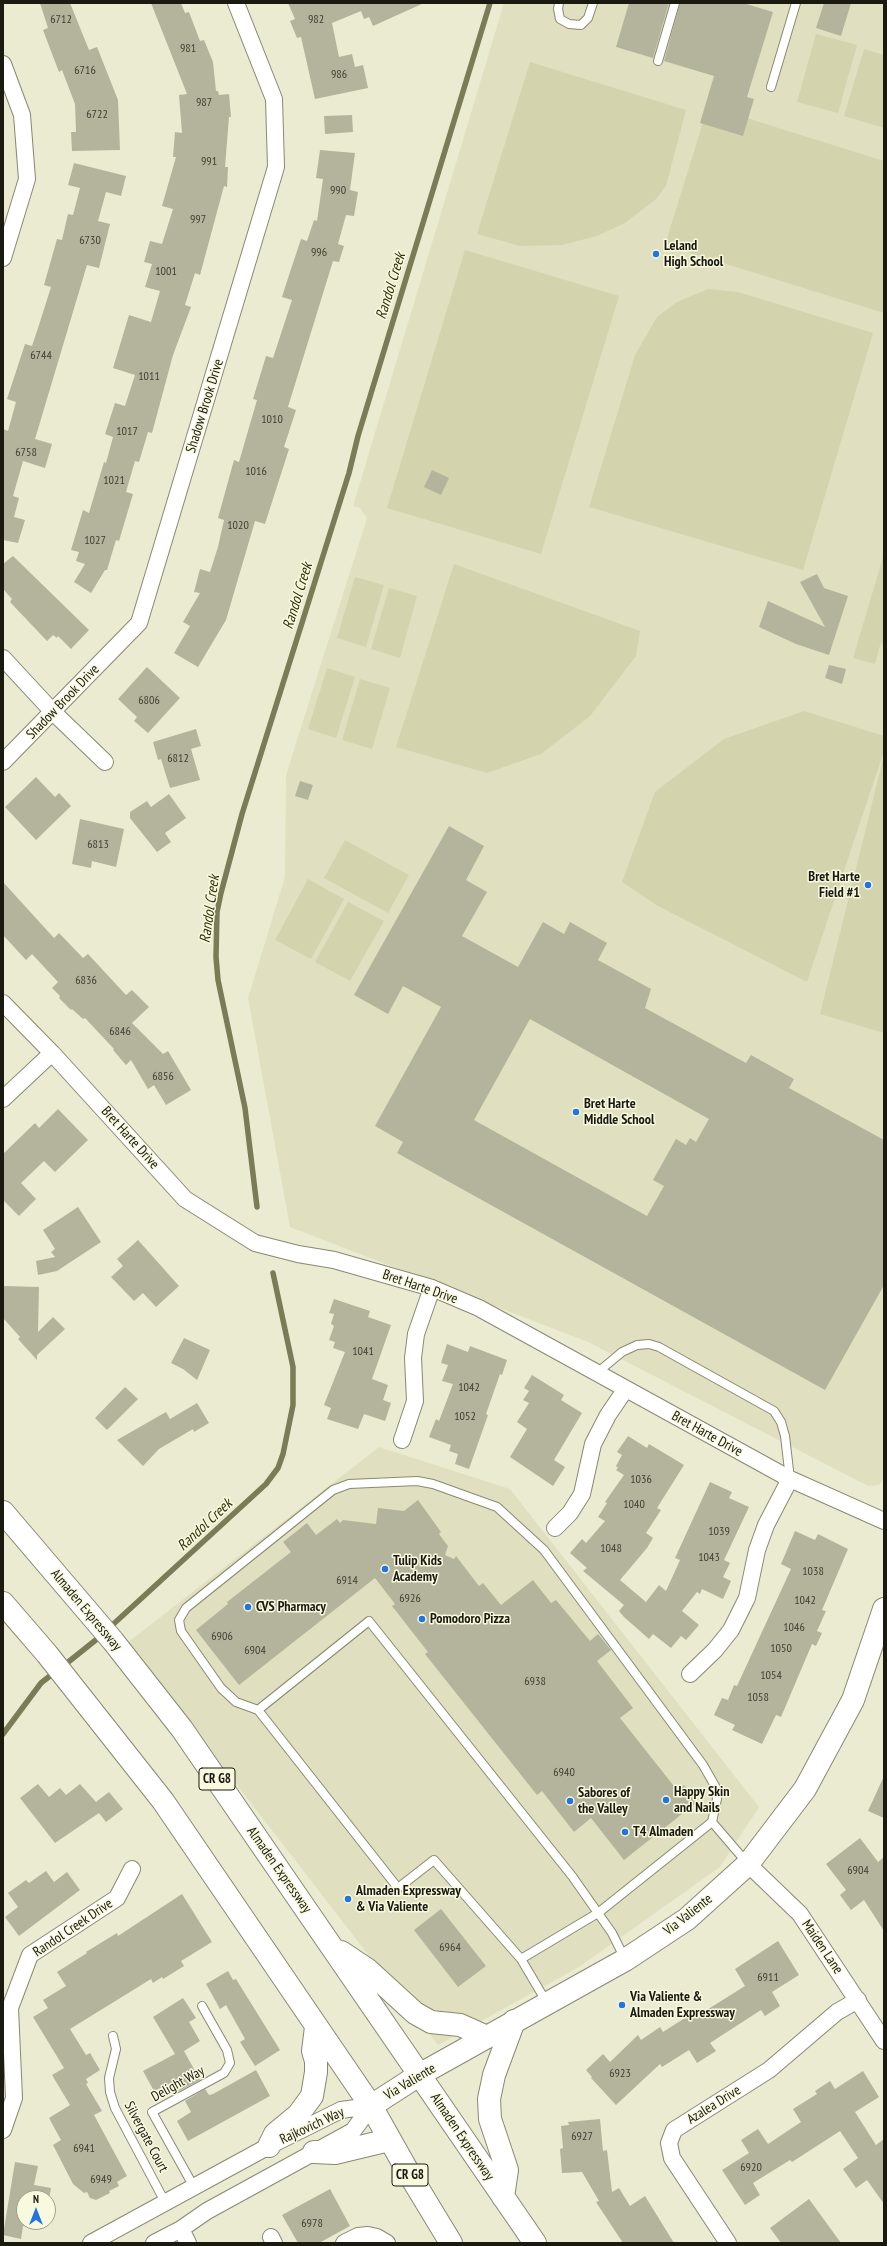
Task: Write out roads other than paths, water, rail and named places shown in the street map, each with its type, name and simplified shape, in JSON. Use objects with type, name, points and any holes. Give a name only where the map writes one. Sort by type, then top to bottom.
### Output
[{"type":"main road","name":"Almaden Expressway","points":[[3,1512],[114,1641],[182,1729],[535,2243]]},
{"type":"main road","name":"CR G8","points":[[3,1603],[46,1654],[163,1801],[371,2106],[451,2243]]},
{"type":"main road","name":"Via Valiente","points":[[371,2106],[419,2075],[625,1960],[687,1919],[748,1864],[805,1789],[853,1700],[884,1609]]},
{"type":"main road","points":[[332,1947],[368,1970],[415,2013],[431,2022],[460,2025],[487,2037]]},
{"type":"main road","points":[[503,2197],[507,2170],[490,2119],[489,2099],[494,2075],[514,2021]]},
{"type":"main road","points":[[269,2146],[275,2134],[298,2115],[312,2096],[316,2072],[316,2061],[313,2051],[316,2027]]},
{"type":"main road","points":[[314,2152],[335,2153],[390,2140]]},
{"type":"street","name":"Shadow Brook Drive","points":[[3,762],[139,623],[276,167],[274,99],[236,3]]},
{"type":"street","points":[[3,64],[22,115],[27,179],[3,258]]},
{"type":"street","points":[[3,658],[53,712],[105,762]]},
{"type":"street","name":"Bret Harte Drive","points":[[3,1003],[52,1053],[185,1199],[255,1243],[298,1254],[334,1260],[432,1288],[479,1308],[598,1372],[625,1390],[790,1480],[884,1521]]},
{"type":"street","points":[[3,1099],[52,1053]]},
{"type":"street","points":[[402,1440],[415,1401],[413,1358],[416,1334],[432,1288]]},
{"type":"street","points":[[555,1528],[570,1513],[582,1494],[593,1444],[608,1415],[625,1390]]},
{"type":"street","points":[[690,1674],[715,1650],[731,1630],[747,1598],[757,1550],[766,1525],[790,1480]]},
{"type":"street","name":"Maiden Lane","points":[[748,1864],[800,1914],[884,2041]]},
{"type":"street","name":"Randol Creek Drive","points":[[3,2130],[14,2098],[10,2008],[30,1955],[117,1898],[132,1869]]},
{"type":"street","name":"Azalea Drive","points":[[728,2243],[672,2158],[668,2143],[674,2130],[769,2070],[837,2012],[858,2000]]},
{"type":"street","name":"Rajkovich Way","points":[[92,2243],[269,2146],[341,2110],[371,2106]]},
{"type":"street","name":"Rajkovich Way","points":[[154,2243],[185,2236],[207,2211],[353,2131],[371,2106]]},
{"type":"street","points":[[344,2243],[358,2236],[368,2235],[377,2237],[387,2243]]},
{"type":"lane","points":[[559,3],[558,9],[560,19],[569,24],[581,25],[588,18],[592,3]]},
{"type":"lane","points":[[658,61],[675,3]]},
{"type":"lane","points":[[771,87],[796,3]]},
{"type":"lane","points":[[598,1372],[622,1352],[637,1345],[648,1344],[659,1347],[774,1411],[781,1422],[785,1436],[790,1480]]},
{"type":"lane","points":[[521,1959],[598,1913],[712,1822],[717,1799],[715,1786],[703,1765],[544,1550],[497,1507],[433,1484],[417,1481],[349,1484],[333,1490],[186,1608],[179,1620],[181,1631],[221,1688],[236,1702],[258,1710],[398,1888],[434,1860],[521,1959],[547,2003]]},
{"type":"lane","points":[[258,1710],[369,1621],[512,1799],[598,1913],[612,1933],[625,1960]]},
{"type":"lane","points":[[712,1822],[748,1864]]},
{"type":"lane","name":"Delight Way","points":[[194,2187],[152,2112],[224,2073],[230,2063],[227,2050],[202,2006]]},
{"type":"lane","name":"Silvergate Court","points":[[112,2036],[116,2048],[109,2078],[110,2092],[115,2108],[165,2202]]},
{"type":"waterway","name":"Randol Creek","points":[[257,1207],[245,1108],[218,980],[216,957],[217,912],[242,814],[349,473],[358,436],[490,3]]},
{"type":"waterway","name":"Randol Creek","points":[[108,1629],[266,1484],[278,1468],[283,1454],[293,1405],[293,1367],[273,1273]]},
{"type":"waterway","name":"Randol Creek","points":[[62,1667],[102,1635]]},
{"type":"waterway","name":"Randol Creek","points":[[3,1734],[41,1683],[55,1672]]},
{"type":"place","name":"Leland High School","points":[[656,254]]},
{"type":"place","name":"Bret Harte Field #1","points":[[868,885]]},
{"type":"place","name":"Bret Harte Middle School","points":[[576,1112]]},
{"type":"place","name":"Tulip Kids Academy","points":[[385,1569]]},
{"type":"place","name":"CVS Pharmacy","points":[[248,1607]]},
{"type":"place","name":"Pomodoro Pizza","points":[[422,1619]]},
{"type":"place","name":"Happy Skin and Nails","points":[[666,1800]]},
{"type":"place","name":"Sabores of the Valley","points":[[570,1801]]},
{"type":"place","name":"T4 Almaden","points":[[625,1832]]},
{"type":"place","name":"Almaden Expressway & Via Valiente","points":[[348,1899]]},
{"type":"place","name":"Via Valiente & Almaden Expressway","points":[[622,2005]]}]
